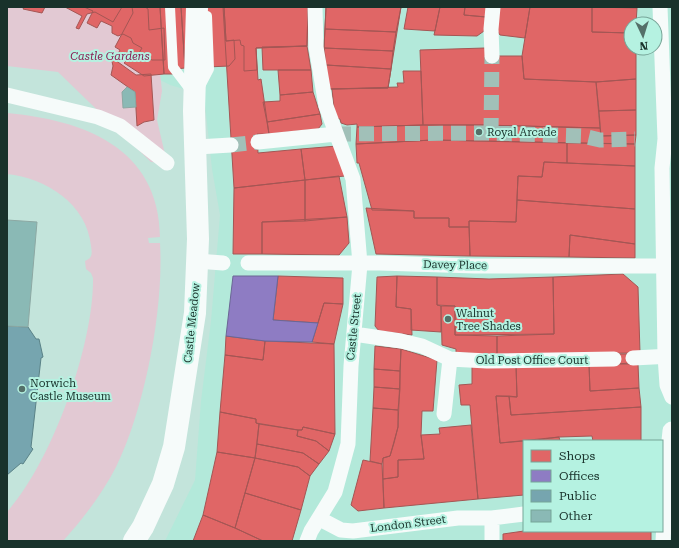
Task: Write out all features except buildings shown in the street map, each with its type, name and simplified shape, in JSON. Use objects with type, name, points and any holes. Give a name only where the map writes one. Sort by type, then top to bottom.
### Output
[{"type":"street","name":"Castle Meadow","points":[[182,7],[195,96]]},
{"type":"street","name":"Castle Meadow","points":[[134,541],[143,527],[164,484],[174,447],[195,313],[197,261],[197,147],[195,96],[197,7]]},
{"type":"street","name":"Castle Street","points":[[315,7],[316,47],[326,106],[353,179],[360,264],[351,366],[348,444],[336,492],[320,519]]},
{"type":"street","points":[[492,56],[491,29],[493,7]]},
{"type":"street","points":[[660,7],[669,140],[662,168],[667,266],[667,384],[672,397]]},
{"type":"street","points":[[7,95],[99,111],[167,163]]},
{"type":"street","points":[[258,142],[336,134]]},
{"type":"street","points":[[197,147],[231,145]]},
{"type":"street","points":[[197,261],[223,263]]},
{"type":"street","name":"Davey Place","points":[[248,263],[667,266]]},
{"type":"street","name":"Old Post Office Court","points":[[354,334],[401,341],[422,346],[450,359],[487,361],[614,358]]},
{"type":"street","points":[[633,358],[668,356]]},
{"type":"street","points":[[444,414],[450,359]]},
{"type":"street","points":[[664,535],[672,431]]},
{"type":"street","name":"London Street","points":[[320,519],[341,530],[353,531],[458,518],[492,518],[523,514]]},
{"type":"street","points":[[492,518],[492,541]]},
{"type":"street","points":[[307,541],[311,531],[320,519]]},
{"type":"lane","points":[[170,7],[173,67],[195,96],[209,69],[206,7]]},
{"type":"shaded area","points":[[7,7],[672,7],[672,541],[165,541],[195,480],[201,401],[211,321],[220,215],[212,169],[204,95],[170,85],[58,27]]},
{"type":"green space","name":"Castle Gardens","points":[[7,7],[150,7],[154,18],[162,91],[157,120],[167,163],[151,162],[58,72],[7,66]]},
{"type":"green space","points":[[7,113],[63,123],[89,132],[112,144],[131,160],[146,181],[156,206],[160,237],[148,238],[149,243],[160,243],[159,297],[150,357],[136,416],[111,477],[92,506],[63,541],[7,541],[7,512],[24,490],[40,464],[54,434],[78,368],[86,336],[91,305],[93,278],[91,273],[86,269],[85,261],[91,257],[92,253],[88,231],[82,218],[73,206],[50,187],[36,181],[7,174]]},
{"type":"tunnel","points":[[491,133],[492,56]]},
{"type":"tunnel","points":[[336,134],[491,133],[583,136],[600,140],[635,139]]},
{"type":"tunnel","points":[[231,145],[258,142]]},
{"type":"place","name":"Royal Arcade","points":[[479,132]]},
{"type":"place","name":"Walnut Tree Shades","points":[[448,319]]},
{"type":"place","name":"Norwich Castle Museum","points":[[22,389]]}]
